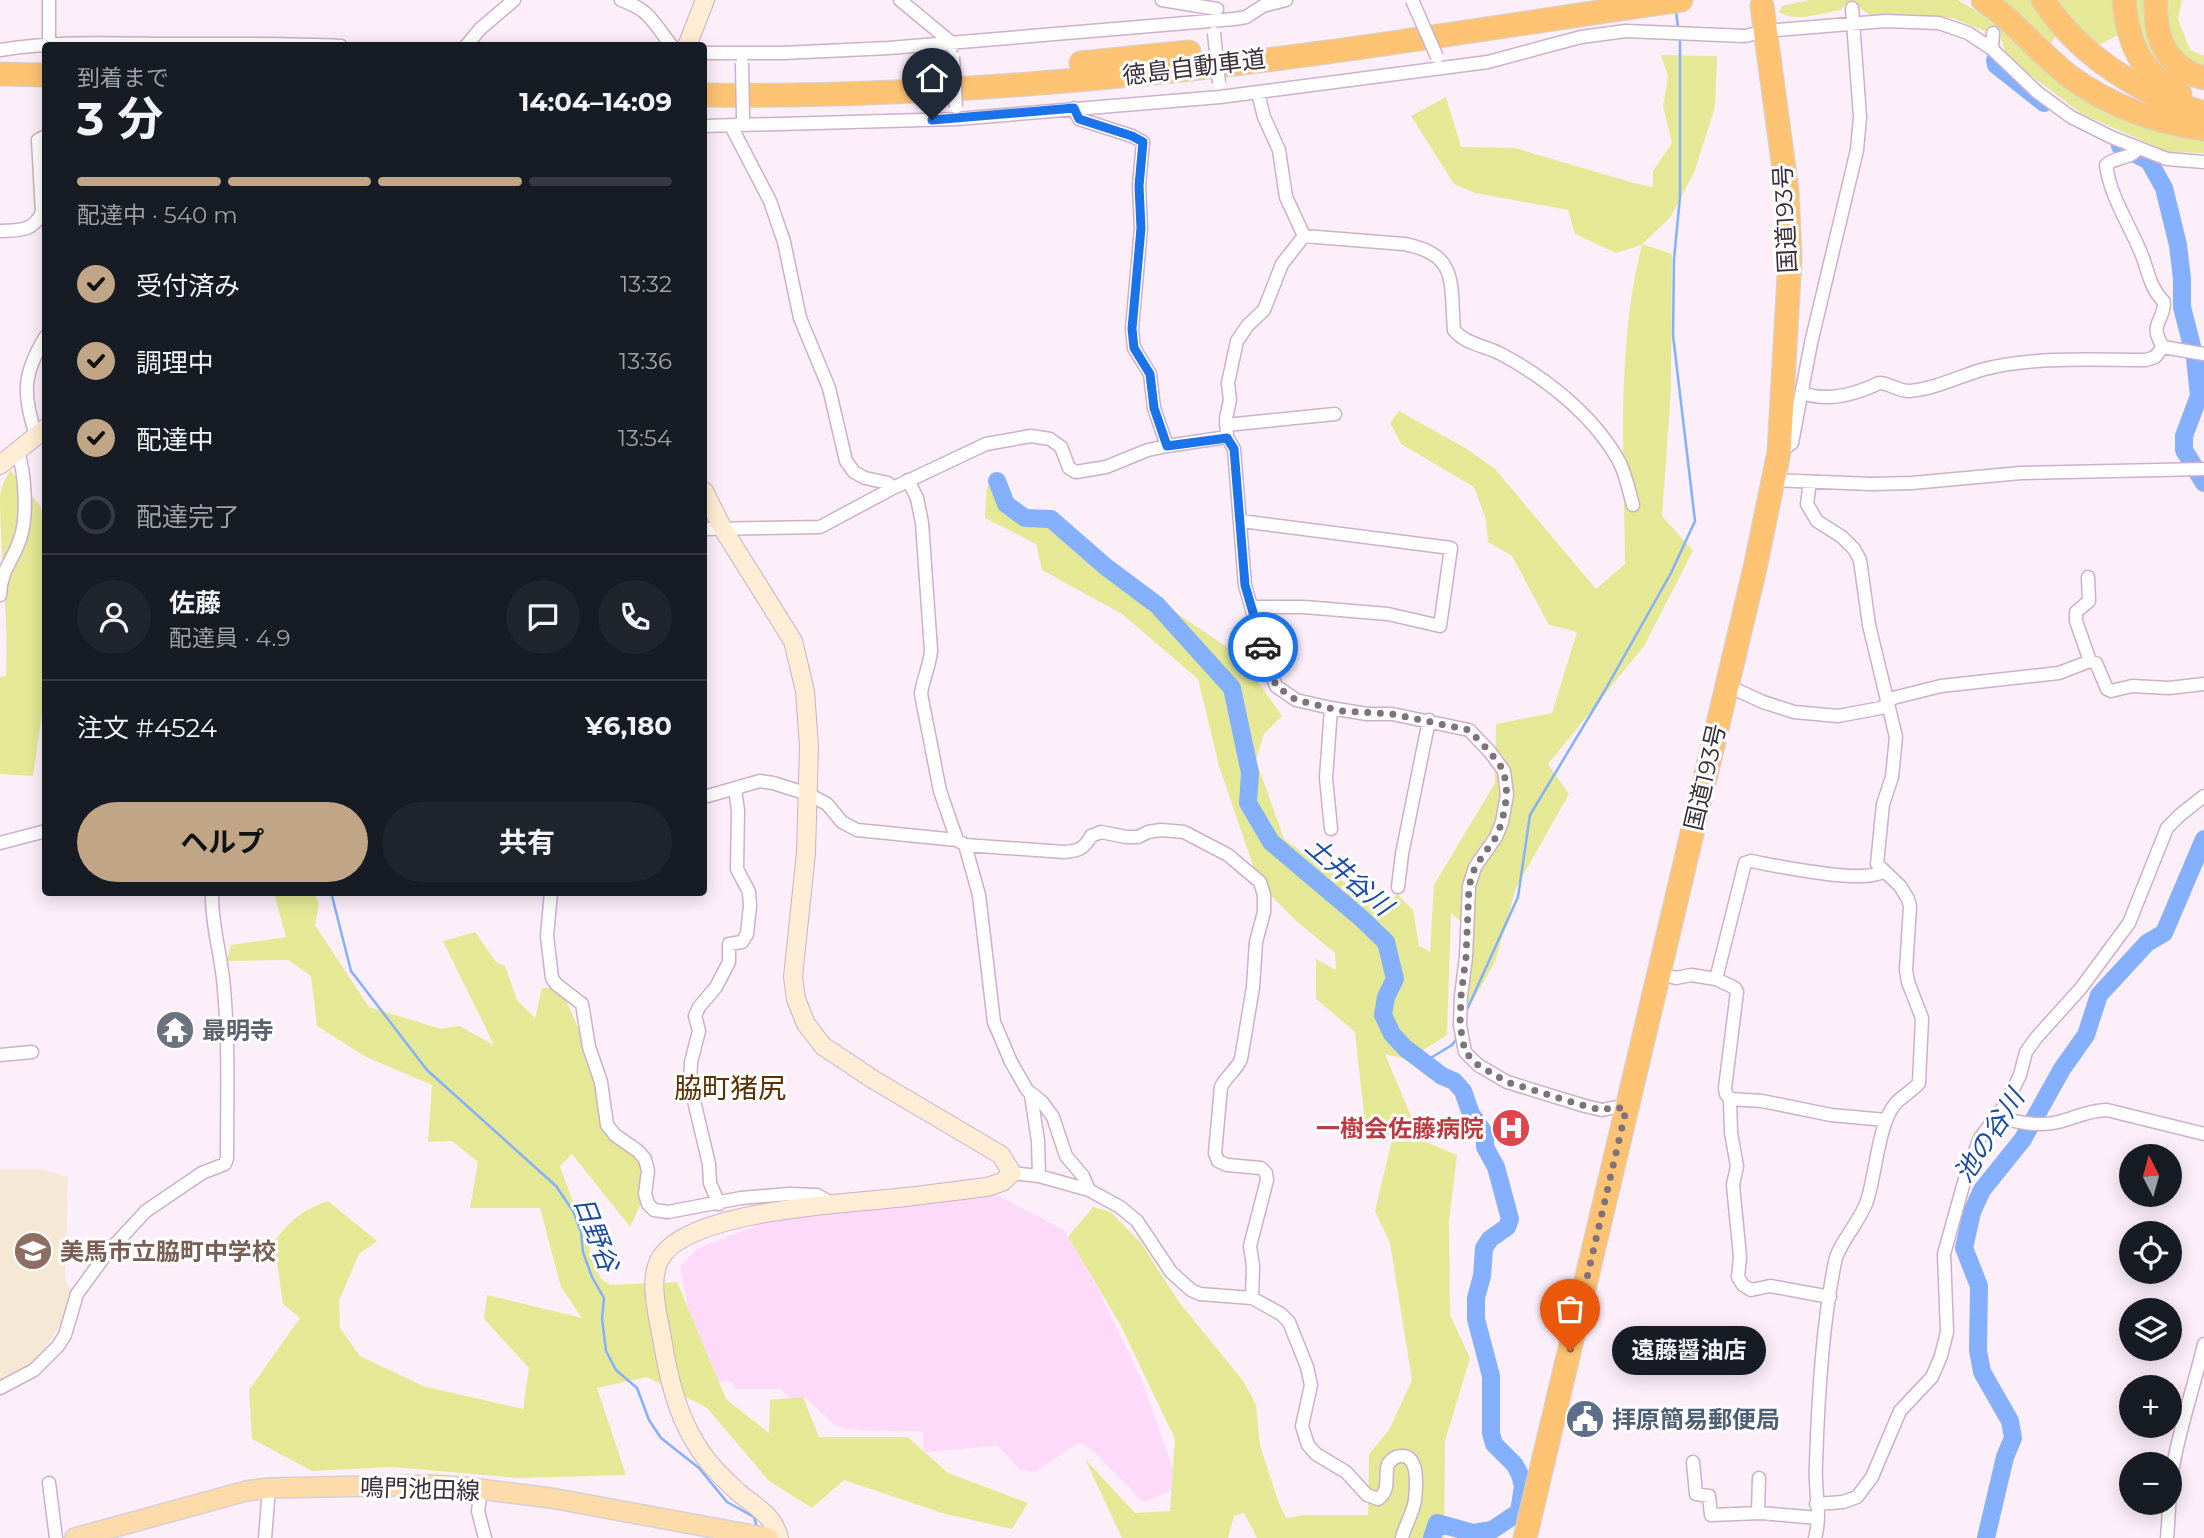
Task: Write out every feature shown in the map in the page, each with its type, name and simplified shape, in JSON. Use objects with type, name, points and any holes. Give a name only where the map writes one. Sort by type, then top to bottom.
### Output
[{"type":"highway","name":"徳島自動車道","points":[[707,95],[970,88],[1133,75],[1321,52],[1681,0]]},
{"type":"highway","points":[[1983,0],[2069,76],[2113,102],[2148,118],[2204,128]]},
{"type":"highway","points":[[2043,0],[2055,19],[2089,51],[2132,83],[2172,104],[2204,113]]},
{"type":"highway","points":[[2124,0],[2130,36],[2144,64],[2161,83],[2185,97],[2204,101]]},
{"type":"highway","points":[[2156,0],[2155,21],[2162,45],[2174,63],[2193,76],[2204,78]]},
{"type":"highway","name":"徳島自動車道","points":[[707,82],[841,80],[968,73],[1131,59],[1580,1]]},
{"type":"highway","name":"国道193号","points":[[1525,1538],[1660,974],[1779,452],[1790,258],[1787,191],[1762,6]]},
{"type":"highway","points":[[0,74],[42,75]]},
{"type":"main road","name":"鳴門池田線","points":[[75,1538],[217,1498],[269,1489],[430,1485],[551,1498],[768,1538]]},
{"type":"street","points":[[49,0],[49,42]]},
{"type":"street","points":[[469,42],[480,29],[514,0]]},
{"type":"street","points":[[621,0],[650,15],[669,42]]},
{"type":"street","points":[[689,42],[705,0]]},
{"type":"street","points":[[900,0],[952,43],[957,113]]},
{"type":"street","points":[[1162,0],[1216,16]]},
{"type":"street","points":[[707,53],[742,58],[952,43],[1216,16],[1246,17],[1263,6],[1286,0]]},
{"type":"street","points":[[1412,0],[1439,63]]},
{"type":"street","points":[[1779,452],[1792,443],[1811,343],[1857,150],[1860,117],[1852,8]]},
{"type":"street","points":[[1216,16],[1220,97]]},
{"type":"street","points":[[707,126],[1074,108],[1220,97],[1439,63],[1488,62],[1581,37],[1626,31],[1745,36],[1766,31],[1885,21],[1939,23],[1968,33],[1992,49],[2037,92],[2071,117],[2135,151],[2167,159],[2204,162]]},
{"type":"street","points":[[1992,49],[1993,33]]},
{"type":"street","points":[[0,50],[42,46]]},
{"type":"street","points":[[742,58],[739,123],[784,242],[800,318],[829,388],[846,461],[854,472],[865,478],[888,483],[893,488]]},
{"type":"street","points":[[1258,93],[1264,117],[1279,150],[1286,197],[1304,236]]},
{"type":"street","points":[[1074,108],[1079,119],[1143,142],[1139,186],[1141,228],[1132,329],[1134,348],[1150,374],[1154,408],[1167,446]]},
{"type":"street","points":[[0,231],[31,228],[37,222],[41,212],[38,140],[42,138]]},
{"type":"street","points":[[2135,151],[2106,165],[2109,185],[2143,258],[2155,293],[2164,302],[2156,328],[2164,347]]},
{"type":"street","points":[[1304,236],[1282,264],[1264,310],[1237,341],[1228,383],[1230,401],[1227,431],[1234,449],[1245,585],[1266,659],[1276,686],[1296,700],[1331,708],[1429,720],[1469,730],[1481,741],[1504,771],[1507,795],[1496,837],[1475,867],[1469,886],[1460,1025],[1465,1052],[1478,1065],[1507,1082],[1585,1106],[1602,1110],[1616,1107],[1626,1110]]},
{"type":"street","points":[[1304,236],[1404,244],[1418,246],[1438,255],[1447,266],[1454,330],[1460,338],[1499,353],[1530,372],[1580,412],[1601,433],[1620,464],[1633,505]]},
{"type":"street","points":[[0,465],[41,432],[27,399],[28,370],[42,344]]},
{"type":"street","points":[[1803,393],[1811,396],[1856,394],[1878,383],[1909,391],[1966,377],[1981,370],[2034,362],[2146,360],[2155,357],[2164,347]]},
{"type":"street","points":[[2164,347],[2197,353]]},
{"type":"street","points":[[707,529],[820,527],[908,480],[986,444],[1031,436],[1050,439],[1061,447],[1069,468],[1076,472],[1106,467],[1148,450],[1227,431],[1335,414]]},
{"type":"street","points":[[0,595],[5,566],[22,534],[24,491],[22,463],[18,452]]},
{"type":"street","points":[[1774,480],[1912,483],[2021,473],[2198,469]]},
{"type":"street","points":[[908,480],[917,498],[922,523],[931,650],[930,663],[922,679],[921,694],[940,791],[979,895],[994,1022],[1011,1062],[1031,1095],[1038,1141],[1039,1176]]},
{"type":"street","points":[[1810,482],[1807,504],[1816,521],[1842,537],[1860,560],[1869,625],[1896,737],[1895,762],[1883,804],[1877,864],[1900,886],[1908,899],[1910,920],[1906,970],[1922,1018],[1919,1083],[1908,1095],[1896,1102],[1886,1120],[1868,1199],[1859,1221],[1835,1259],[1816,1442],[1818,1518],[1815,1538]]},
{"type":"street","points":[[707,497],[723,529],[793,640],[805,691],[808,794],[804,885],[793,977],[796,999],[806,1024],[823,1046],[874,1080],[1001,1155],[1012,1172],[1039,1176],[1089,1190],[1120,1207],[1137,1221],[1171,1272],[1191,1290],[1200,1294],[1252,1298],[1280,1314],[1289,1322],[1307,1367],[1311,1393],[1302,1426],[1308,1445],[1316,1454],[1346,1472],[1372,1499],[1378,1499],[1385,1494],[1387,1468],[1391,1460],[1405,1456],[1413,1463],[1416,1479],[1415,1504],[1402,1538]]},
{"type":"street","points":[[1241,521],[1451,548],[1440,626],[1388,614],[1304,607],[1251,607]]},
{"type":"street","points":[[2088,577],[2089,601],[2076,612],[2076,621],[2090,661]]},
{"type":"street","points":[[1726,685],[1763,702],[1794,712],[1838,716],[1881,708],[1893,698],[1941,686],[2059,673],[2090,661],[2096,663],[2107,689],[2111,691],[2132,686],[2169,688],[2204,684]]},
{"type":"street","points":[[1331,708],[1326,778],[1331,829]]},
{"type":"street","points":[[1398,887],[1429,720]]},
{"type":"street","points":[[707,796],[760,781],[783,785],[808,794],[827,804],[842,822],[857,830],[1064,852],[1078,851],[1086,845],[1091,836],[1101,832],[1126,837],[1161,830],[1184,832],[1228,855],[1260,882],[1264,895],[1264,912],[1256,942],[1253,987],[1241,1059],[1238,1068],[1225,1079],[1221,1087],[1216,1153],[1218,1161],[1227,1165],[1261,1168],[1266,1173],[1267,1181],[1250,1246],[1253,1266],[1252,1298]]},
{"type":"street","points":[[719,1204],[710,1183],[709,1164],[690,1084],[691,1062],[699,1031],[695,1016],[716,987],[729,962],[729,944],[742,942],[747,934],[749,892],[737,869],[738,811],[735,788]]},
{"type":"street","points":[[1816,1504],[1843,1503],[1857,1497],[1872,1477],[1900,1411],[1932,1377],[1947,1332],[1944,1254],[1980,1138],[2007,1102],[2020,1075],[2026,1052],[2035,1038],[2081,988],[2129,923],[2167,828],[2204,796]]},
{"type":"street","points":[[0,844],[42,832]]},
{"type":"street","points":[[1716,979],[1745,863],[1751,861],[1828,874],[1870,877],[1884,872]]},
{"type":"street","points":[[0,1388],[34,1370],[58,1346],[65,1335],[77,1294],[107,1253],[146,1211],[202,1173],[225,1164],[225,1000],[212,896]]},
{"type":"street","points":[[551,896],[547,936],[552,978],[582,1004],[589,1047],[601,1082],[604,1118],[615,1135],[645,1159],[648,1171],[645,1194],[648,1204],[654,1210],[668,1212],[741,1198],[789,1194],[817,1195],[832,1203]]},
{"type":"street","points":[[1660,974],[1676,978],[1691,975],[1716,979],[1735,988],[1737,992],[1725,1088],[1730,1099],[1731,1133],[1737,1166],[1733,1185],[1740,1257],[1738,1277],[1743,1285],[1751,1290],[1770,1286],[1830,1297]]},
{"type":"street","points":[[0,1055],[32,1052]]},
{"type":"street","points":[[1031,1095],[1042,1102],[1053,1117],[1066,1156],[1083,1176],[1089,1190]]},
{"type":"street","points":[[1730,1099],[1762,1101],[1831,1115],[1886,1120]]},
{"type":"street","points":[[1997,1117],[2031,1124],[2056,1123],[2096,1110],[2107,1110],[2204,1134]]},
{"type":"street","points":[[779,1538],[777,1529],[767,1514],[739,1493],[709,1464],[681,1417],[667,1366],[655,1281],[660,1260],[682,1239],[740,1218],[832,1203],[987,1187],[1002,1182],[1012,1172]]},
{"type":"street","points":[[2167,1538],[2172,1475],[2180,1432],[2197,1379],[2204,1345]]},
{"type":"street","points":[[1693,1462],[1696,1494],[1709,1496],[1712,1515],[1758,1513],[1818,1518]]},
{"type":"street","points":[[1758,1513],[1759,1478]]},
{"type":"street","points":[[49,1483],[56,1538]]},
{"type":"street","points":[[265,1538],[269,1489]]},
{"type":"street","points":[[481,1489],[478,1511],[485,1538]]},
{"type":"shaded area","name":"美馬市立脇町中学校","points":[[0,1169],[40,1169],[68,1177],[65,1280],[71,1290],[63,1321],[36,1361],[15,1377],[0,1383]]},
{"type":"shaded area","points":[[995,1194],[1064,1230],[1097,1287],[1142,1381],[1173,1469],[1172,1490],[1145,1502],[1141,1500],[1094,1452],[1080,1442],[1035,1472],[1020,1470],[998,1446],[924,1452],[923,1432],[858,1430],[836,1426],[806,1398],[790,1398],[781,1389],[735,1389],[732,1381],[719,1382],[688,1308],[680,1266],[698,1248],[796,1211]]},
{"type":"green space","points":[[1809,0],[1958,0],[1983,15],[2061,81],[2107,110],[2147,128],[2187,138],[2204,138],[2204,153],[2168,152],[2082,114],[2008,58],[1999,34],[1989,29],[1984,31],[1953,18],[1870,15],[1861,9],[1857,2],[1846,3],[1841,10],[1809,16],[1793,17],[1779,12],[1782,6]]},
{"type":"green space","points":[[1992,0],[2033,0],[2058,32],[2048,49]]},
{"type":"green space","points":[[2055,0],[2118,0],[2122,33],[2095,47]]},
{"type":"green space","points":[[2130,0],[2146,0],[2162,64],[2157,69],[2141,45]]},
{"type":"green space","points":[[2168,0],[2182,0],[2178,19],[2190,50],[2204,56],[2204,68],[2185,57],[2173,43],[2167,17]]},
{"type":"green space","points":[[1661,55],[1717,56],[1715,107],[1694,173],[1670,218],[1642,244],[1672,254],[1671,390],[1662,516],[1693,551],[1644,646],[1548,764],[1569,794],[1516,888],[1495,962],[1468,1009],[1460,921],[1451,913],[1447,1035],[1408,1060],[1385,1054],[1421,1140],[1457,1155],[1449,1221],[1450,1315],[1470,1358],[1445,1441],[1444,1538],[1257,1538],[1244,1513],[1234,1516],[1228,1538],[1122,1538],[1085,1459],[1135,1513],[1170,1511],[1175,1439],[1120,1324],[1068,1237],[1093,1207],[1111,1212],[1141,1243],[1179,1302],[1244,1382],[1256,1405],[1260,1445],[1286,1518],[1303,1515],[1368,1515],[1369,1454],[1389,1430],[1412,1380],[1390,1243],[1375,1211],[1392,1140],[1367,1142],[1355,1032],[1316,999],[1316,959],[1336,970],[1335,953],[1295,920],[1259,883],[1219,766],[1198,679],[1122,614],[1042,570],[1036,544],[985,518],[987,485],[1240,656],[1282,716],[1264,734],[1256,760],[1284,839],[1347,884],[1388,904],[1397,894],[1413,910],[1419,946],[1430,952],[1434,885],[1495,783],[1496,724],[1552,713],[1577,632],[1549,625],[1512,556],[1488,542],[1486,520],[1474,487],[1401,444],[1390,423],[1399,411],[1467,449],[1495,469],[1596,589],[1625,564],[1625,363],[1628,323],[1642,245],[1616,253],[1575,234],[1568,210],[1475,193],[1454,184],[1411,116],[1446,97],[1461,147],[1515,148],[1653,187],[1653,171],[1672,143],[1663,106],[1668,77]]},
{"type":"green space","points":[[10,470],[41,507],[42,714],[33,776],[0,774],[0,677],[6,676],[7,654],[1,541],[0,496]]},
{"type":"green space","points":[[275,896],[316,896],[319,903],[315,925],[369,1007],[441,1029],[459,1026],[494,1045],[443,941],[475,932],[496,962],[505,966],[517,1000],[535,1018],[542,988],[561,988],[590,1056],[603,1132],[638,1149],[645,1194],[630,1227],[572,1154],[560,1166],[600,1278],[610,1285],[677,1282],[726,1399],[769,1433],[770,1400],[803,1397],[819,1437],[908,1437],[948,1473],[1028,1503],[1012,1529],[945,1514],[844,1480],[812,1508],[769,1481],[707,1408],[647,1377],[597,1388],[626,1475],[519,1478],[392,1467],[312,1471],[252,1439],[249,1390],[300,1318],[283,1304],[274,1241],[310,1208],[328,1201],[377,1241],[359,1254],[339,1301],[340,1328],[360,1356],[423,1386],[523,1409],[529,1368],[484,1319],[487,1295],[582,1318],[561,1287],[540,1208],[470,1208],[478,1162],[452,1141],[428,1142],[432,1085],[366,1057],[317,1026],[311,976],[288,960],[227,961],[231,945],[286,937]]},
{"type":"waterway","points":[[1676,10],[1678,28]]},
{"type":"waterway","points":[[1465,1014],[1518,897],[1530,815],[1671,573],[1695,521],[1673,335],[1674,259],[1680,197],[1680,38]]},
{"type":"waterway","name":"池の谷川","points":[[1995,60],[1996,65],[2044,103]]},
{"type":"waterway","name":"池の谷川","points":[[2120,146],[2149,161],[2164,188],[2178,245],[2182,307],[2195,358],[2199,396],[2184,436],[2184,450],[2204,483]]},
{"type":"waterway","name":"土井谷川","points":[[997,481],[1006,504],[1025,518],[1051,519],[1106,567],[1157,605],[1232,688],[1250,773],[1248,803],[1271,842],[1386,942],[1395,979],[1386,997],[1383,1015],[1392,1034],[1405,1048],[1442,1076],[1454,1081],[1463,1091],[1471,1114],[1485,1134],[1485,1147],[1496,1167],[1510,1219],[1507,1227],[1490,1239],[1484,1248],[1482,1276],[1476,1298],[1476,1319],[1491,1376],[1491,1433],[1494,1444],[1515,1465],[1523,1486],[1519,1512],[1492,1530],[1473,1533],[1437,1523],[1432,1538]]},
{"type":"waterway","name":"池の谷川","points":[[1986,1538],[2005,1457],[2013,1438],[2010,1421],[1982,1372],[1978,1350],[1979,1286],[1964,1248],[1972,1212],[1982,1190],[2023,1139],[2062,1069],[2086,1035],[2099,995],[2147,943],[2164,933],[2204,839]]},
{"type":"waterway","name":"日野谷","points":[[332,896],[351,971],[427,1070],[556,1186],[573,1211],[581,1232],[583,1252],[592,1277],[604,1298],[602,1318],[606,1351],[616,1370],[637,1388],[649,1420],[661,1438],[699,1468],[727,1502],[754,1517],[757,1527]]},
{"type":"waterway","points":[[1424,1062],[1452,1045],[1458,1037]]},
{"type":"way so far","points":[[1263,647],[1276,686],[1296,700],[1342,711],[1392,714],[1429,720],[1469,730],[1504,771],[1507,795],[1502,822],[1496,837],[1475,867],[1469,886],[1466,957],[1461,996],[1462,1044],[1465,1052],[1478,1065],[1507,1082],[1602,1110],[1616,1107],[1626,1110],[1570,1351]]},
{"type":"place","name":"最明寺","points":[[175,1030]]},
{"type":"place","name":"一樹会佐藤病院","points":[[1511,1128]]},
{"type":"place","name":"美馬市立脇町中学校","points":[[33,1251]]},
{"type":"place","name":"遠藤醤油店","points":[[1570,1351]]},
{"type":"place","name":"拝原簡易郵便局","points":[[1585,1419]]},
{"type":"district","name":"脇町猪尻","points":[[730,1088]]},
{"type":"route","points":[[932,120],[1074,108],[1079,119],[1143,142],[1139,186],[1141,228],[1132,329],[1134,348],[1150,374],[1154,408],[1167,446],[1227,438],[1234,449],[1245,585],[1263,647]]}]
